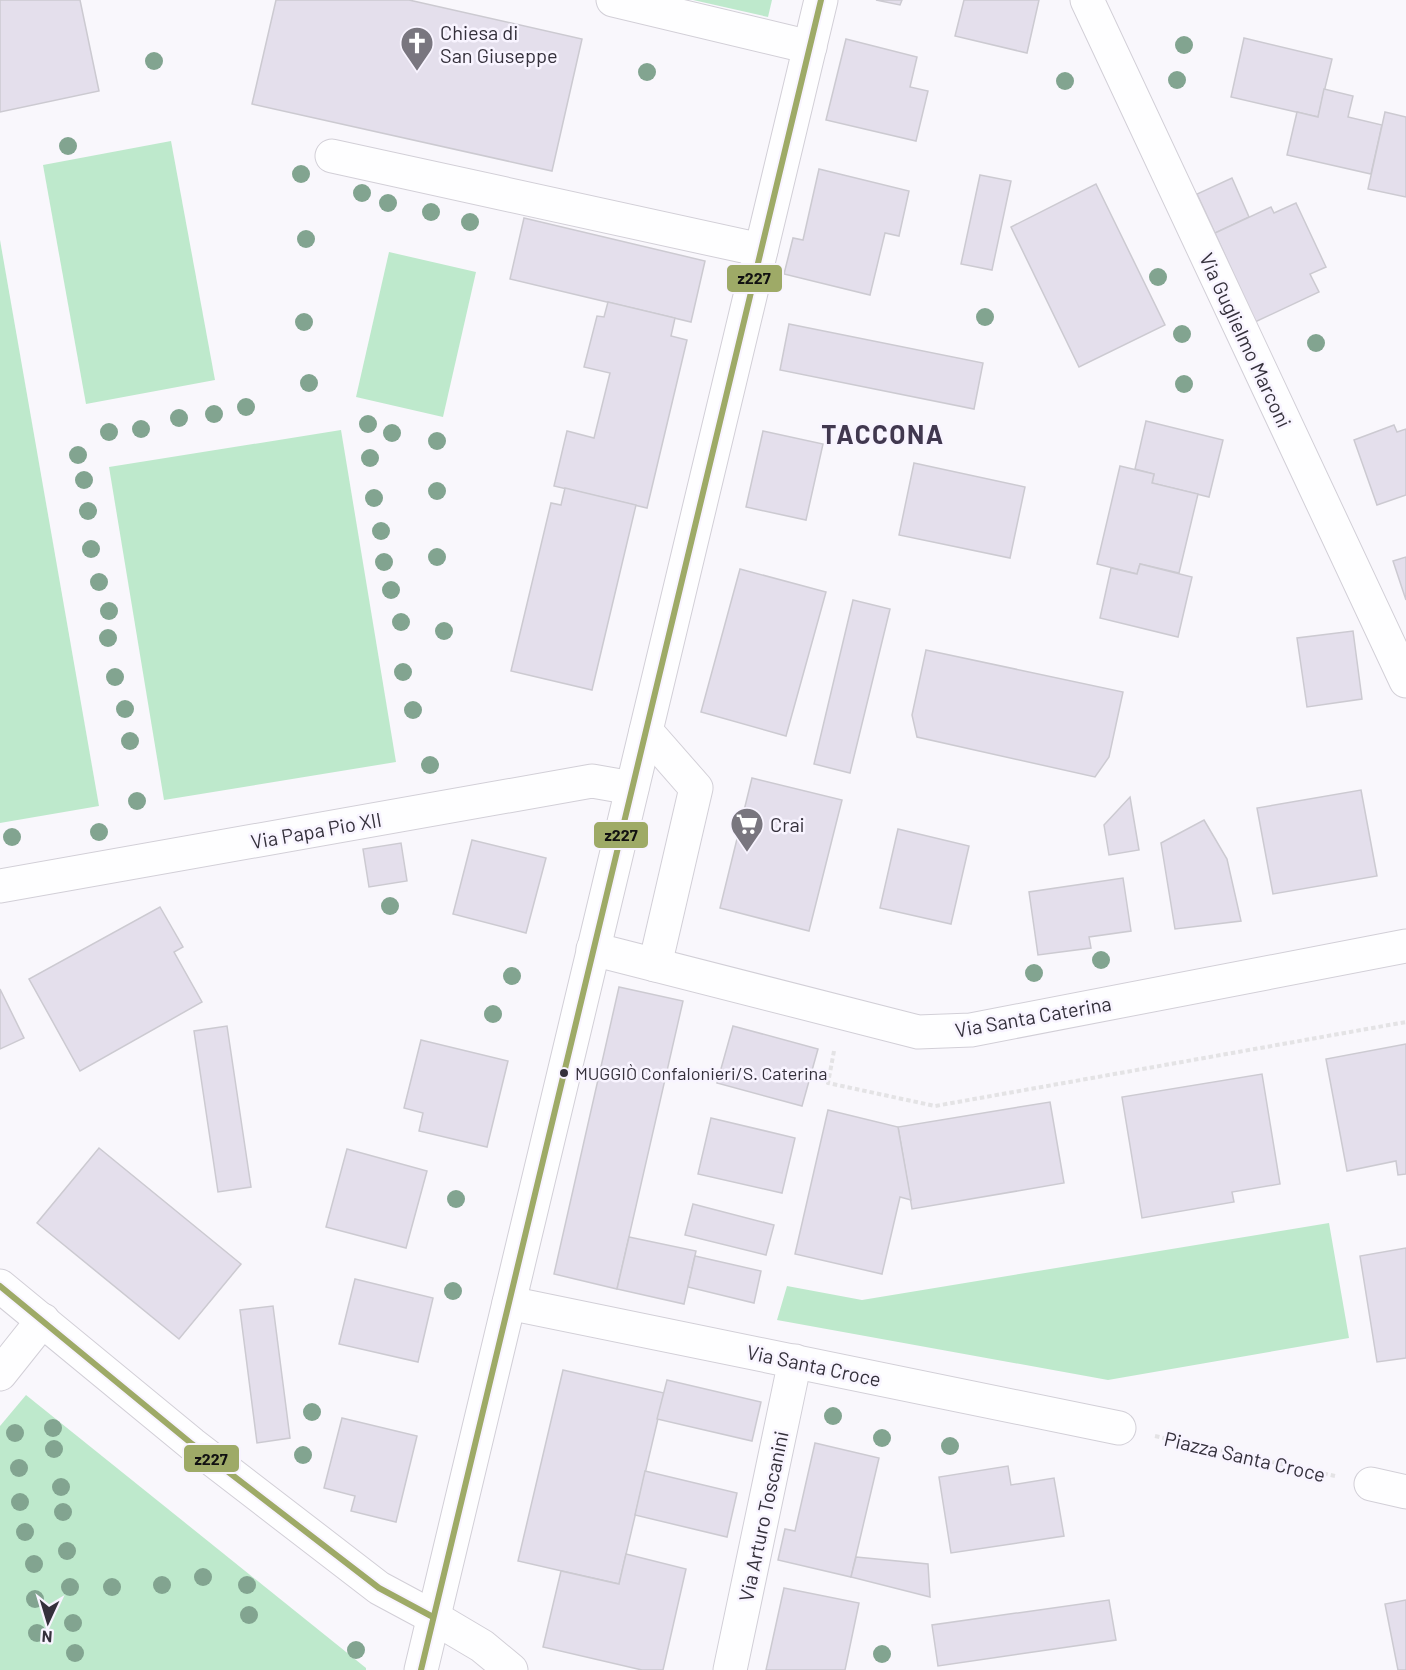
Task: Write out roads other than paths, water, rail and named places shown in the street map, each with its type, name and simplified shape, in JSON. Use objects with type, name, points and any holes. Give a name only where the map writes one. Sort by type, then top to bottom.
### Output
[{"type":"street","points":[[613,0],[810,47]]},
{"type":"street","points":[[421,1670],[821,0]]},
{"type":"street","name":"Via Guglielmo Marconi","points":[[1087,0],[1406,681]]},
{"type":"street","points":[[332,156],[761,250]]},
{"type":"street","points":[[646,731],[696,788],[656,964]]},
{"type":"street","name":"Via Papa Pio XII","points":[[0,886],[592,781],[632,788]]},
{"type":"street","name":"Via Santa Caterina","points":[[593,949],[918,1032],[971,1030],[1406,946]]},
{"type":"street","points":[[0,1286],[192,1444],[370,1581],[482,1646],[511,1670]]},
{"type":"street","name":"Via Santa Croce","points":[[508,1303],[1119,1428]]},
{"type":"street","points":[[0,1374],[43,1320]]},
{"type":"street","name":"Via Arturo Toscanini","points":[[730,1670],[795,1361]]},
{"type":"street","points":[[1371,1484],[1406,1492]]},
{"type":"place","name":"Chiesa di San Giuseppe","points":[[417,72]]},
{"type":"place","name":"Crai","points":[[747,853]]},
{"type":"place","name":"MUGGIÒ Confalonieri/S. Caterina","points":[[564,1073]]},
{"type":"district","name":"TACCONA","points":[[883,433]]}]
